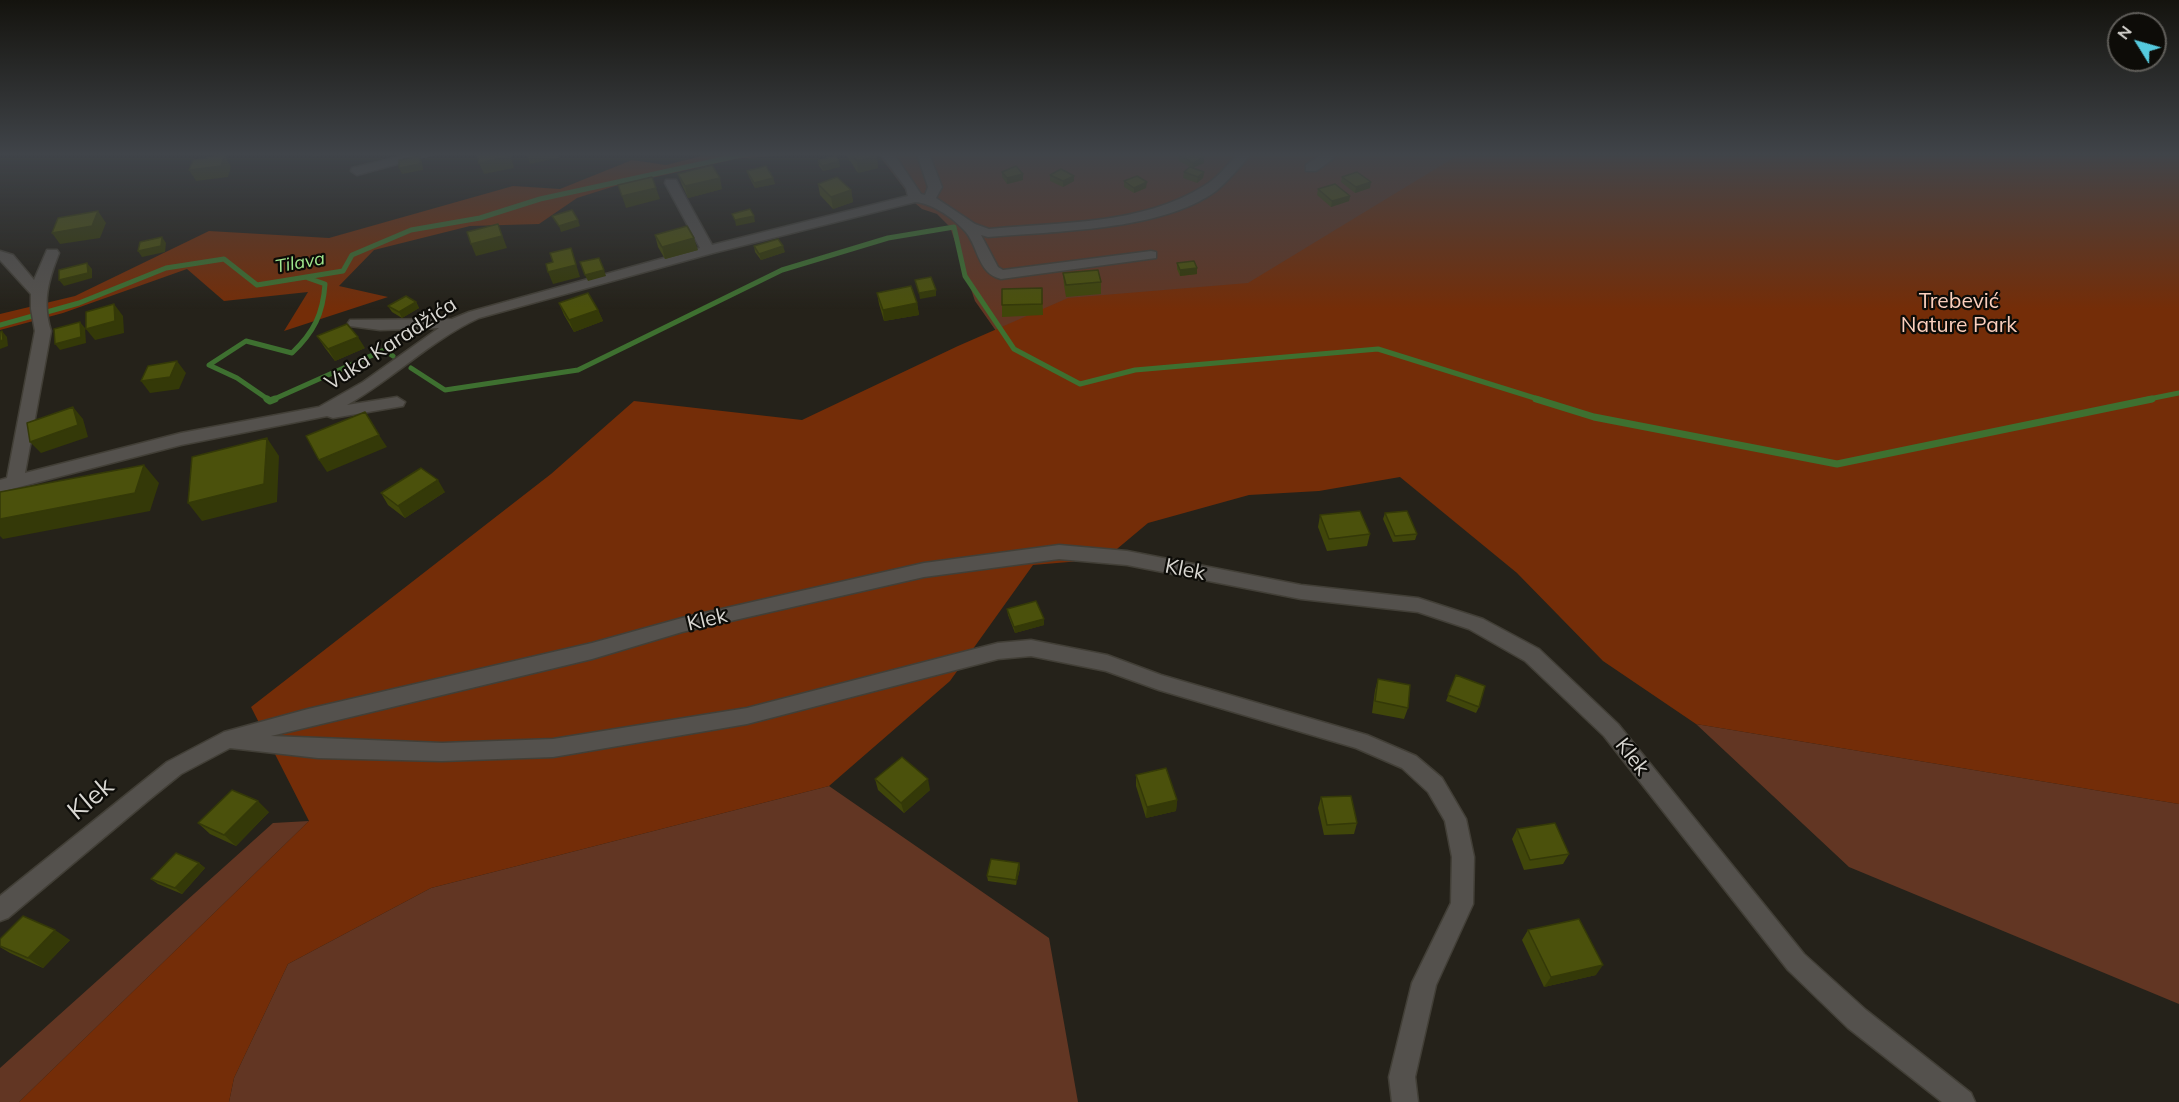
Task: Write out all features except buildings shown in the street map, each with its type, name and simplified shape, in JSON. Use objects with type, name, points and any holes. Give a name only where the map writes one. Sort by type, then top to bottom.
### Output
[{"type":"street","points":[[683,205],[708,250]]},
{"type":"street","name":"Vuka Karadžića","points":[[52,254],[37,292],[38,316],[43,331],[7,485],[181,439],[323,412],[369,386],[454,324],[474,315],[708,250],[891,205]]},
{"type":"street","points":[[934,205],[970,227],[988,233],[1131,219],[1178,205]]},
{"type":"street","points":[[970,227],[992,270],[1001,275],[1151,255]]},
{"type":"street","points":[[0,255],[8,258],[37,292]]},
{"type":"street","points":[[354,323],[380,328],[434,322],[454,324]]},
{"type":"street","points":[[323,412],[397,402]]},
{"type":"street","name":"Klek","points":[[0,910],[166,774],[224,741],[308,717],[592,651],[682,625],[924,570],[1059,552],[1127,558],[1300,592],[1418,605],[1476,624],[1532,655],[1611,730],[1796,962],[1857,1019],[1962,1102]]},
{"type":"street","points":[[224,741],[340,750],[442,752],[553,748],[747,716],[998,651],[1031,648],[1107,663],[1158,682],[1360,741],[1409,762],[1435,785],[1455,819],[1463,857],[1462,904],[1424,984],[1402,1077],[1405,1102]]},
{"type":"shaded area","points":[[918,205],[1850,205],[1001,338],[975,301],[950,227],[937,214]]},
{"type":"shaded area","points":[[1696,724],[2179,804],[2179,1004],[1849,867]]},
{"type":"shaded area","points":[[829,786],[1049,938],[1078,1102],[229,1102],[234,1078],[288,964],[431,888]]},
{"type":"shaded area","points":[[309,821],[19,1102],[0,1102],[0,1068],[273,823]]},
{"type":"green space","points":[[444,205],[566,205],[539,224],[470,226],[374,250],[339,286],[388,297],[284,331],[308,292],[224,301],[187,269],[63,313],[0,330],[0,314],[75,296],[209,231],[329,238]]},
{"type":"green space","name":"Trebević Nature Park","points":[[1375,205],[2179,205],[2179,804],[1696,724],[1603,661],[1517,573],[1400,477],[1319,491],[1249,495],[1148,523],[1105,559],[1033,565],[950,681],[829,786],[431,888],[288,964],[234,1078],[229,1102],[19,1102],[309,821],[251,707],[551,474],[634,401],[802,420],[958,346],[1068,298],[1248,283]]},
{"type":"waterway","name":"Tilava","points":[[0,325],[79,303],[166,268],[224,259],[257,285],[343,271],[352,255],[411,230],[480,218],[520,205]]},
{"type":"waterway","points":[[411,368],[445,390],[578,370],[782,270],[888,238],[954,227],[965,276],[1014,349],[1080,384],[1135,370],[1378,349],[1541,400]]},
{"type":"waterway","points":[[269,400],[237,378],[209,365],[246,341],[292,353],[312,330],[322,304],[325,284],[308,278]]},
{"type":"waterway","points":[[272,400],[384,350],[393,356]]},
{"type":"waterway","points":[[2144,400],[2179,393]]},
{"type":"waterway","points":[[267,399],[270,401],[275,399]]},
{"type":"waterway","points":[[1536,399],[1594,417],[1837,464],[2152,399]]}]
